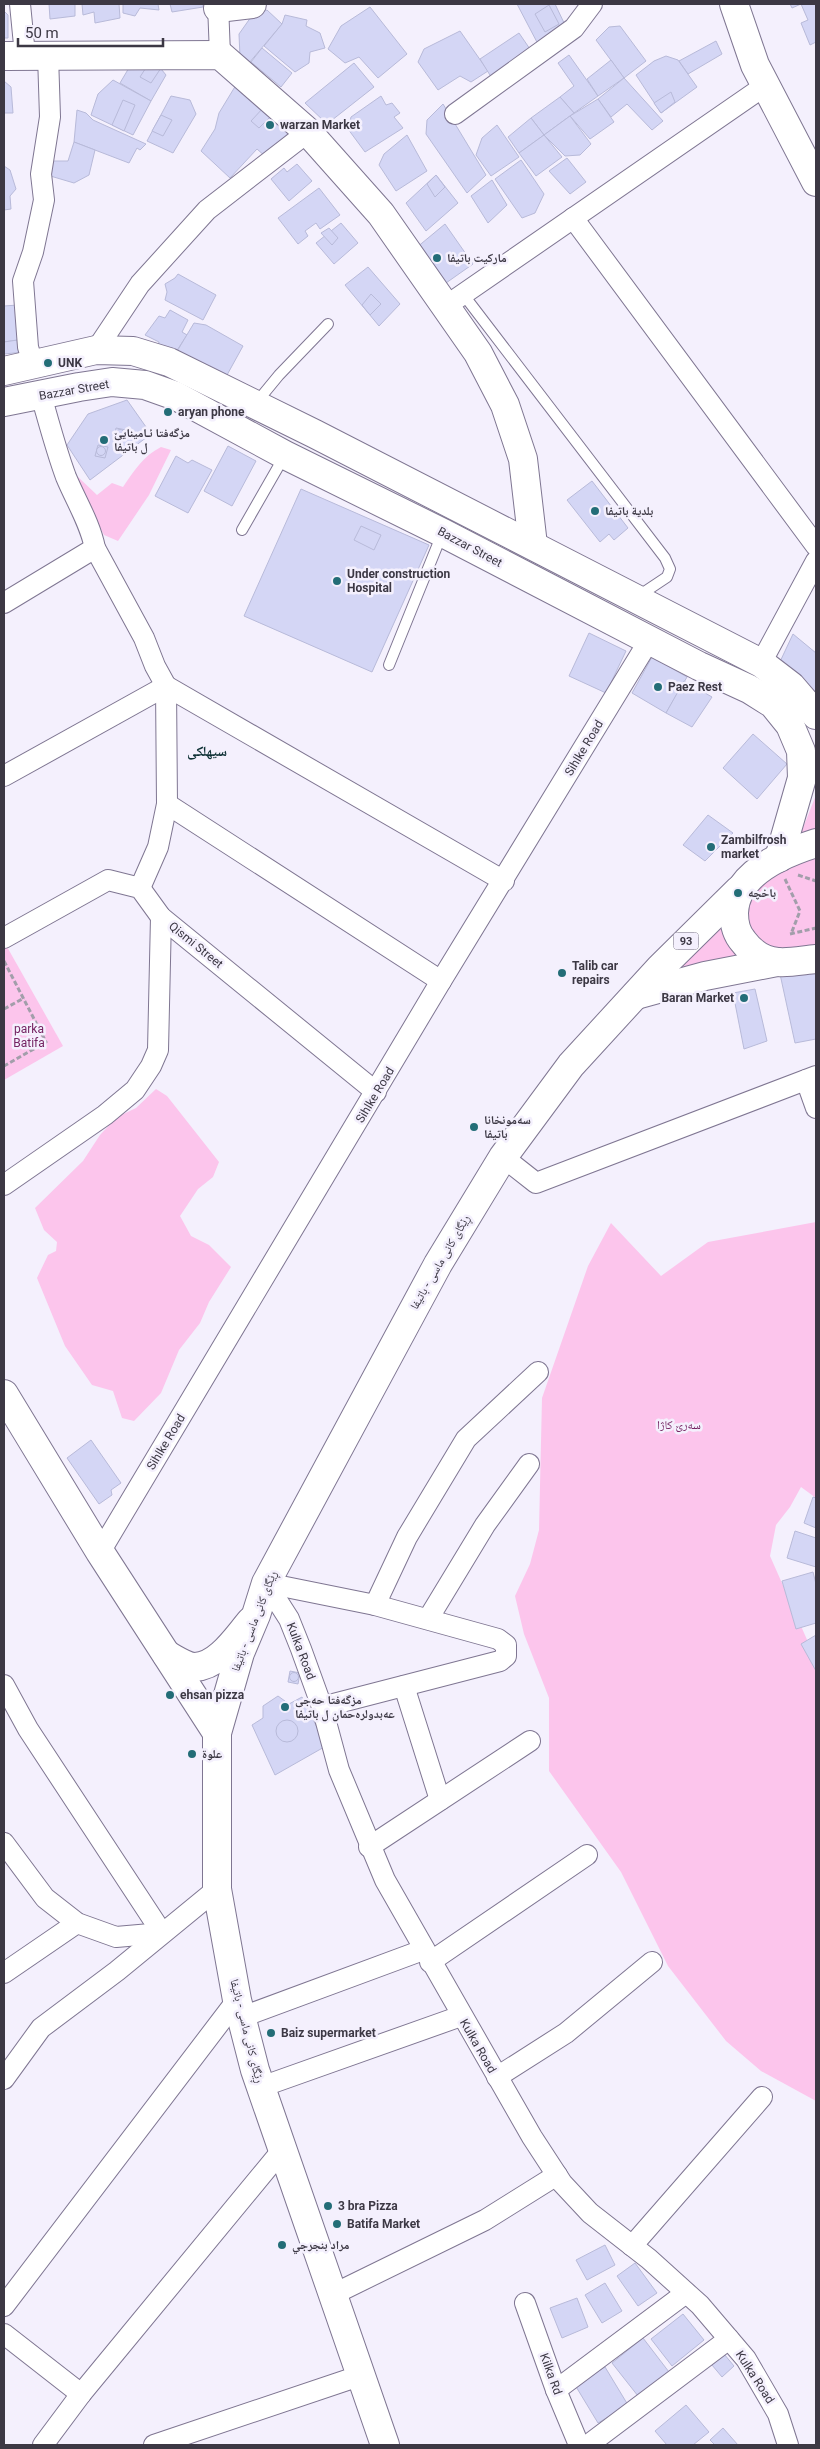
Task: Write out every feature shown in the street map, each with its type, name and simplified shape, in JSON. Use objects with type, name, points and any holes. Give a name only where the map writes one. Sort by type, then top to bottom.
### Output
[{"type":"main road","points":[[218,6],[252,4]]},
{"type":"main road","points":[[734,4],[755,65],[813,166]]},
{"type":"main road","points":[[26,55],[220,55],[308,132],[454,300],[478,353],[505,405],[524,459],[533,544]]},
{"type":"main road","points":[[4,371],[96,350],[124,351],[151,355],[168,362],[256,404],[533,544],[634,599],[761,663],[792,686],[816,714]]},
{"type":"main road","name":"Bazzar Street","points":[[4,402],[79,386],[112,382],[145,385],[176,396],[292,459],[443,532],[765,699],[772,704],[790,725],[801,751],[802,778],[781,867]]},
{"type":"main road","points":[[292,459],[315,434]]},
{"type":"main road","name":"ڕێگای کانی ماسی - باتيفا","points":[[385,2445],[261,2087],[239,2009],[217,1889],[217,1733],[240,1653],[256,1615],[266,1583],[429,1280],[503,1157],[571,1065],[686,941],[761,868],[781,867],[816,843]]},
{"type":"main road","points":[[739,890],[734,905],[734,921],[739,936],[748,949],[761,958],[777,962]]},
{"type":"main road","points":[[636,995],[705,976],[777,962],[816,959]]},
{"type":"main road","points":[[4,1394],[100,1552],[217,1733]]},
{"type":"main road","points":[[167,1655],[194,1667],[210,1663],[230,1646],[256,1615]]},
{"type":"street","points":[[20,4],[26,55],[50,117],[41,174],[44,200],[34,252],[23,281],[28,347],[33,364]]},
{"type":"street","points":[[218,6],[220,55]]},
{"type":"street","points":[[455,114],[574,28],[593,7]]},
{"type":"street","points":[[454,300],[766,85]]},
{"type":"street","points":[[96,350],[140,284],[207,210],[308,132]]},
{"type":"street","points":[[573,218],[816,546]]},
{"type":"street","points":[[4,938],[108,880],[140,888],[158,847],[167,804],[166,686],[155,666],[144,638],[95,548],[92,532],[67,478],[41,395]]},
{"type":"street","points":[[4,603],[95,548]]},
{"type":"street","points":[[761,663],[816,561]]},
{"type":"street","name":"Sihlke Road","points":[[100,1552],[442,981],[650,639]]},
{"type":"street","points":[[4,776],[166,686]]},
{"type":"street","points":[[166,686],[504,880]]},
{"type":"street","points":[[167,804],[442,981]]},
{"type":"street","name":"Qismi Street","points":[[140,888],[161,917],[376,1092]]},
{"type":"street","points":[[4,1185],[105,1115],[135,1090],[151,1066],[158,1050],[161,917]]},
{"type":"street","points":[[503,1157],[536,1183],[811,1078],[816,1108]]},
{"type":"street","points":[[375,1605],[407,1537],[466,1439],[538,1372]]},
{"type":"street","points":[[428,1619],[485,1525],[529,1464]]},
{"type":"street","points":[[266,1583],[375,1605],[498,1639],[506,1645],[506,1656],[500,1661],[322,1707]]},
{"type":"street","name":"Kulka Road","points":[[266,1583],[289,1619],[322,1707],[339,1770],[369,1847],[426,1956],[532,2138],[557,2175],[590,2213],[632,2246],[700,2305],[746,2360],[778,2414],[788,2445]]},
{"type":"street","points":[[4,1685],[28,1729],[162,1933]]},
{"type":"street","points":[[404,1686],[440,1800]]},
{"type":"street","points":[[369,1847],[530,1741]]},
{"type":"street","points":[[4,1843],[45,1898],[77,1922],[116,1936],[162,1933]]},
{"type":"street","points":[[4,2306],[239,2009],[426,1956],[587,1855]]},
{"type":"street","points":[[4,2079],[40,2028],[118,1971],[217,1889]]},
{"type":"street","points":[[4,1973],[77,1922]]},
{"type":"street","points":[[496,2077],[566,2033],[652,1962]]},
{"type":"street","points":[[261,2087],[461,2016]]},
{"type":"street","points":[[632,2246],[762,2097]]},
{"type":"street","points":[[43,2445],[80,2394],[283,2149]]},
{"type":"street","points":[[334,2294],[485,2220],[557,2175]]},
{"type":"street","points":[[556,2390],[686,2293]]},
{"type":"street","name":"Kilka Rd","points":[[525,2303],[556,2390],[579,2445]]},
{"type":"street","points":[[4,2334],[80,2394]]},
{"type":"street","points":[[588,2445],[729,2340]]},
{"type":"street","points":[[154,2445],[362,2375]]},
{"type":"lane","points":[[454,300],[665,558],[670,569],[667,577],[634,599]]},
{"type":"lane","points":[[256,404],[279,375],[328,324]]},
{"type":"lane","points":[[242,530],[292,459]]},
{"type":"lane","points":[[389,665],[443,532]]},
{"type":"path","points":[[781,867],[800,911],[791,934]]},
{"type":"path","points":[[4,961],[46,1042],[4,1066]]},
{"type":"path","points":[[4,1009],[24,998]]},
{"type":"green space","points":[[161,447],[171,450],[149,495],[118,541],[104,535],[86,501],[77,476],[97,495],[112,483],[123,487],[144,459]]},
{"type":"green space","points":[[816,795],[816,834],[799,838]]},
{"type":"green space","points":[[816,854],[816,952],[778,953],[758,944],[743,911],[751,898],[765,880],[781,868]]},
{"type":"green space","points":[[724,914],[743,956],[666,974]]},
{"type":"green space","name":"parka Batifa","points":[[6,945],[63,1046],[4,1080],[4,946]]},
{"type":"green space","points":[[156,1089],[167,1096],[219,1162],[213,1177],[198,1189],[180,1216],[191,1236],[209,1245],[231,1267],[209,1302],[200,1323],[179,1350],[161,1393],[134,1421],[122,1418],[113,1391],[92,1385],[65,1346],[37,1278],[48,1255],[56,1251],[57,1242],[44,1230],[35,1208],[83,1161],[100,1135],[117,1117],[136,1108]]},
{"type":"green space","name":"سەرێ کاژا","points":[[816,1222],[816,1498],[801,1487],[790,1507],[776,1525],[770,1556],[816,1660],[816,2101],[761,2071],[726,2041],[668,1966],[621,1872],[549,1771],[549,1698],[524,1634],[515,1596],[530,1564],[539,1530],[542,1398],[588,1266],[611,1223],[661,1276],[708,1242]]},
{"type":"building","points":[[49,4],[75,4],[75,16],[50,19]]},
{"type":"building","points":[[82,4],[119,4],[120,18],[95,23],[94,12],[83,15]]},
{"type":"building","points":[[123,4],[158,4],[159,10],[140,8],[135,16],[123,13]]},
{"type":"building","points":[[170,4],[203,4],[203,7],[172,12]]},
{"type":"building","points":[[517,4],[555,4],[566,27],[539,46]]},
{"type":"building","points":[[790,4],[801,4],[792,8]]},
{"type":"building","points":[[801,4],[816,4],[816,42],[810,45],[801,23],[808,20]]},
{"type":"building","points":[[549,5],[559,24],[545,32],[535,14]]},
{"type":"building","points":[[370,7],[407,54],[378,78],[359,57],[345,63],[328,49],[341,26]]},
{"type":"building","points":[[267,10],[282,24],[249,63],[240,57],[239,34],[251,17]]},
{"type":"building","points":[[4,11],[8,15],[8,38],[4,38]]},
{"type":"building","points":[[285,15],[307,20],[306,26],[320,33],[325,48],[310,52],[309,63],[295,72],[264,46],[282,24]]},
{"type":"building","points":[[620,26],[646,61],[624,78],[596,40],[609,27]]},
{"type":"building","points":[[460,31],[488,71],[471,82],[460,76],[438,90],[418,62],[424,49]]},
{"type":"building","points":[[519,33],[532,52],[493,80],[480,59]]},
{"type":"building","points":[[716,41],[722,54],[688,74],[679,61]]},
{"type":"building","points":[[262,48],[292,73],[281,87],[251,62]]},
{"type":"building","points":[[569,55],[598,96],[574,113],[560,97],[574,86],[558,63]]},
{"type":"building","points":[[666,56],[678,60],[697,87],[661,113],[636,75],[654,61]]},
{"type":"building","points":[[611,60],[624,78],[598,96],[587,79]]},
{"type":"building","points":[[133,61],[157,64],[166,75],[151,101],[120,83]]},
{"type":"building","points":[[149,63],[161,68],[151,83],[140,77]]},
{"type":"building","points":[[354,63],[374,87],[327,124],[305,103]]},
{"type":"building","points":[[624,78],[663,121],[652,130],[627,104],[611,117],[598,99]]},
{"type":"building","points":[[113,80],[151,101],[133,135],[91,115],[98,94]]},
{"type":"building","points":[[4,81],[11,87],[13,113],[4,113]]},
{"type":"building","points":[[236,85],[291,130],[266,157],[257,149],[230,178],[201,151],[215,129],[219,113]]},
{"type":"building","points":[[671,92],[675,102],[661,113],[654,103]]},
{"type":"building","points":[[171,96],[190,100],[196,114],[173,153],[147,141]]},
{"type":"building","points":[[381,96],[386,105],[392,103],[400,113],[394,117],[403,128],[365,152],[348,129],[351,117]]},
{"type":"building","points":[[560,97],[574,113],[544,135],[531,118]]},
{"type":"building","points":[[598,99],[614,122],[590,139],[570,116]]},
{"type":"building","points":[[123,100],[135,105],[124,131],[112,125]]},
{"type":"building","points":[[443,104],[486,175],[467,193],[426,134],[427,120]]},
{"type":"building","points":[[264,107],[272,115],[259,128],[251,121]]},
{"type":"building","points":[[77,110],[86,113],[93,120],[146,144],[140,150],[137,148],[129,163],[74,142]]},
{"type":"building","points":[[161,115],[172,120],[163,136],[152,131]]},
{"type":"building","points":[[570,116],[591,144],[580,155],[565,156],[544,135]]},
{"type":"building","points":[[531,118],[544,135],[519,153],[508,137]]},
{"type":"building","points":[[497,125],[519,157],[491,176],[476,155],[482,138]]},
{"type":"building","points":[[407,135],[427,171],[396,191],[379,165],[384,154]]},
{"type":"building","points":[[544,135],[562,157],[536,176],[519,153]]},
{"type":"building","points":[[74,142],[95,150],[89,175],[74,183],[47,175],[51,161],[68,161]]},
{"type":"building","points":[[567,158],[586,182],[570,194],[549,171]]},
{"type":"building","points":[[521,160],[544,194],[535,213],[522,218],[495,179]]},
{"type":"building","points":[[297,164],[312,181],[289,201],[271,179],[284,168],[287,172]]},
{"type":"building","points":[[4,166],[10,170],[16,189],[10,196],[11,209],[4,210]]},
{"type":"building","points":[[436,175],[458,203],[426,231],[406,203]]},
{"type":"building","points":[[436,175],[445,187],[435,197],[427,184]]},
{"type":"building","points":[[492,180],[507,205],[488,223],[471,196]]},
{"type":"building","points":[[319,188],[340,215],[320,229],[316,223],[305,231],[308,236],[298,244],[278,218]]},
{"type":"building","points":[[341,223],[358,243],[334,264],[316,243]]},
{"type":"building","points":[[445,224],[473,264],[446,283],[416,248]]},
{"type":"building","points":[[329,228],[338,238],[332,245],[321,233]]},
{"type":"building","points":[[368,267],[400,304],[379,326],[345,285]]},
{"type":"building","points":[[178,274],[216,295],[203,320],[165,300],[167,292],[165,284]]},
{"type":"building","points":[[371,294],[381,304],[370,315],[362,305]]},
{"type":"building","points":[[18,305],[19,340],[4,342],[4,306]]},
{"type":"building","points":[[170,310],[188,320],[182,332],[187,335],[174,355],[158,348],[159,342],[145,335],[159,316],[165,318]]},
{"type":"building","points":[[194,323],[206,325],[243,346],[227,375],[176,353]]},
{"type":"building","points":[[24,339],[24,352],[4,354],[4,342]]},
{"type":"building","points":[[127,400],[151,434],[90,480],[67,445],[88,414]]},
{"type":"building","points":[[116,428],[126,430],[124,441],[114,439]]},
{"type":"building","points":[[120,429],[125,434],[120,439],[115,434]]},
{"type":"building","points":[[98,445],[108,447],[105,458],[95,456]]},
{"type":"building","points":[[101,446],[106,451],[101,456],[96,451]]},
{"type":"building","points":[[228,446],[256,461],[232,506],[204,491]]},
{"type":"building","points":[[176,456],[188,463],[192,460],[212,470],[188,513],[155,496]]},
{"type":"building","name":"بلدية باتيفا","points":[[592,481],[628,528],[614,540],[609,534],[600,542],[567,500]]},
{"type":"building","name":"Under construction Hospital","points":[[301,489],[429,545],[372,672],[244,616]]},
{"type":"building","points":[[361,526],[381,535],[374,550],[354,540]]},
{"type":"building","points":[[589,633],[626,651],[606,693],[569,676]]},
{"type":"building","points":[[793,634],[816,653],[816,705],[778,666]]},
{"type":"building","name":"Paez Rest","points":[[652,657],[687,677],[666,713],[632,693]]},
{"type":"building","points":[[684,681],[712,697],[692,727],[666,713]]},
{"type":"building","points":[[753,734],[787,764],[757,799],[723,768]]},
{"type":"building","points":[[708,815],[733,833],[705,861],[683,845]]},
{"type":"building","points":[[816,967],[816,1039],[795,1043],[780,974]]},
{"type":"building","points":[[755,989],[767,1041],[744,1049],[733,993]]},
{"type":"building","points":[[91,1440],[121,1483],[111,1490],[112,1495],[99,1504],[67,1458]]},
{"type":"building","points":[[813,1497],[816,1498],[816,1528],[804,1523]]},
{"type":"building","points":[[795,1531],[816,1538],[816,1567],[787,1558]]},
{"type":"building","points":[[813,1572],[816,1584],[816,1623],[796,1629],[782,1581]]},
{"type":"building","points":[[816,1635],[816,1671],[801,1644]]},
{"type":"building","points":[[290,1671],[300,1673],[298,1684],[288,1682]]},
{"type":"building","points":[[294,1672],[299,1677],[294,1682],[289,1677]]},
{"type":"building","points":[[278,1696],[289,1704],[302,1697],[326,1746],[275,1775],[252,1725],[263,1718],[263,1706]]},
{"type":"building","points":[[287,1720],[295,1723],[298,1731],[295,1739],[287,1742],[279,1739],[276,1731],[279,1723]]},
{"type":"building","points":[[605,2245],[615,2265],[587,2280],[576,2260]]},
{"type":"building","points":[[635,2263],[657,2293],[638,2306],[617,2276]]},
{"type":"building","points":[[605,2283],[622,2311],[602,2323],[585,2295]]},
{"type":"building","points":[[577,2298],[588,2327],[562,2338],[550,2308]]},
{"type":"building","points":[[683,2314],[704,2340],[672,2366],[651,2339]]},
{"type":"building","points":[[643,2338],[669,2372],[638,2396],[612,2363]]},
{"type":"building","points":[[724,2354],[734,2366],[722,2377],[712,2365]]},
{"type":"building","points":[[605,2367],[628,2405],[598,2423],[575,2385]]},
{"type":"building","points":[[686,2405],[709,2432],[693,2445],[667,2445],[655,2431]]},
{"type":"building","points":[[723,2428],[738,2445],[715,2445],[710,2440]]},
{"type":"place","name":"warzan Market","points":[[270,125]]},
{"type":"place","name":"ماركيت باتيفا","points":[[437,258]]},
{"type":"place","name":"UNK","points":[[48,363]]},
{"type":"place","name":"aryan phone","points":[[168,412]]},
{"type":"place","name":"مزگەفتا ئـامینایێ ل باتیفا","points":[[104,440]]},
{"type":"place","name":"بلدية باتيفا","points":[[595,511]]},
{"type":"place","name":"Under construction Hospital","points":[[337,581]]},
{"type":"place","name":"Paez Rest","points":[[658,687]]},
{"type":"place","name":"Zambilfrosh market","points":[[711,847]]},
{"type":"place","name":"باخچە","points":[[738,893]]},
{"type":"place","name":"Talib car repairs","points":[[562,973]]},
{"type":"place","name":"Baran Market","points":[[744,998]]},
{"type":"place","name":"سه‌مونخانا باتيفا","points":[[474,1127]]},
{"type":"place","name":"ehsan pizza","points":[[170,1695]]},
{"type":"place","name":"مزگەفتا حەجی عەبدولرەحمان ل باتیفا","points":[[285,1707]]},
{"type":"place","name":"علوة","points":[[192,1754]]},
{"type":"place","name":"Baiz supermarket","points":[[271,2033]]},
{"type":"place","name":"3 bra Pizza","points":[[328,2206]]},
{"type":"place","name":"Batifa Market","points":[[337,2224]]},
{"type":"place","name":"مراد بنجرجي","points":[[282,2245]]},
{"type":"district","name":"سيهلكى","points":[[207,751]]}]
